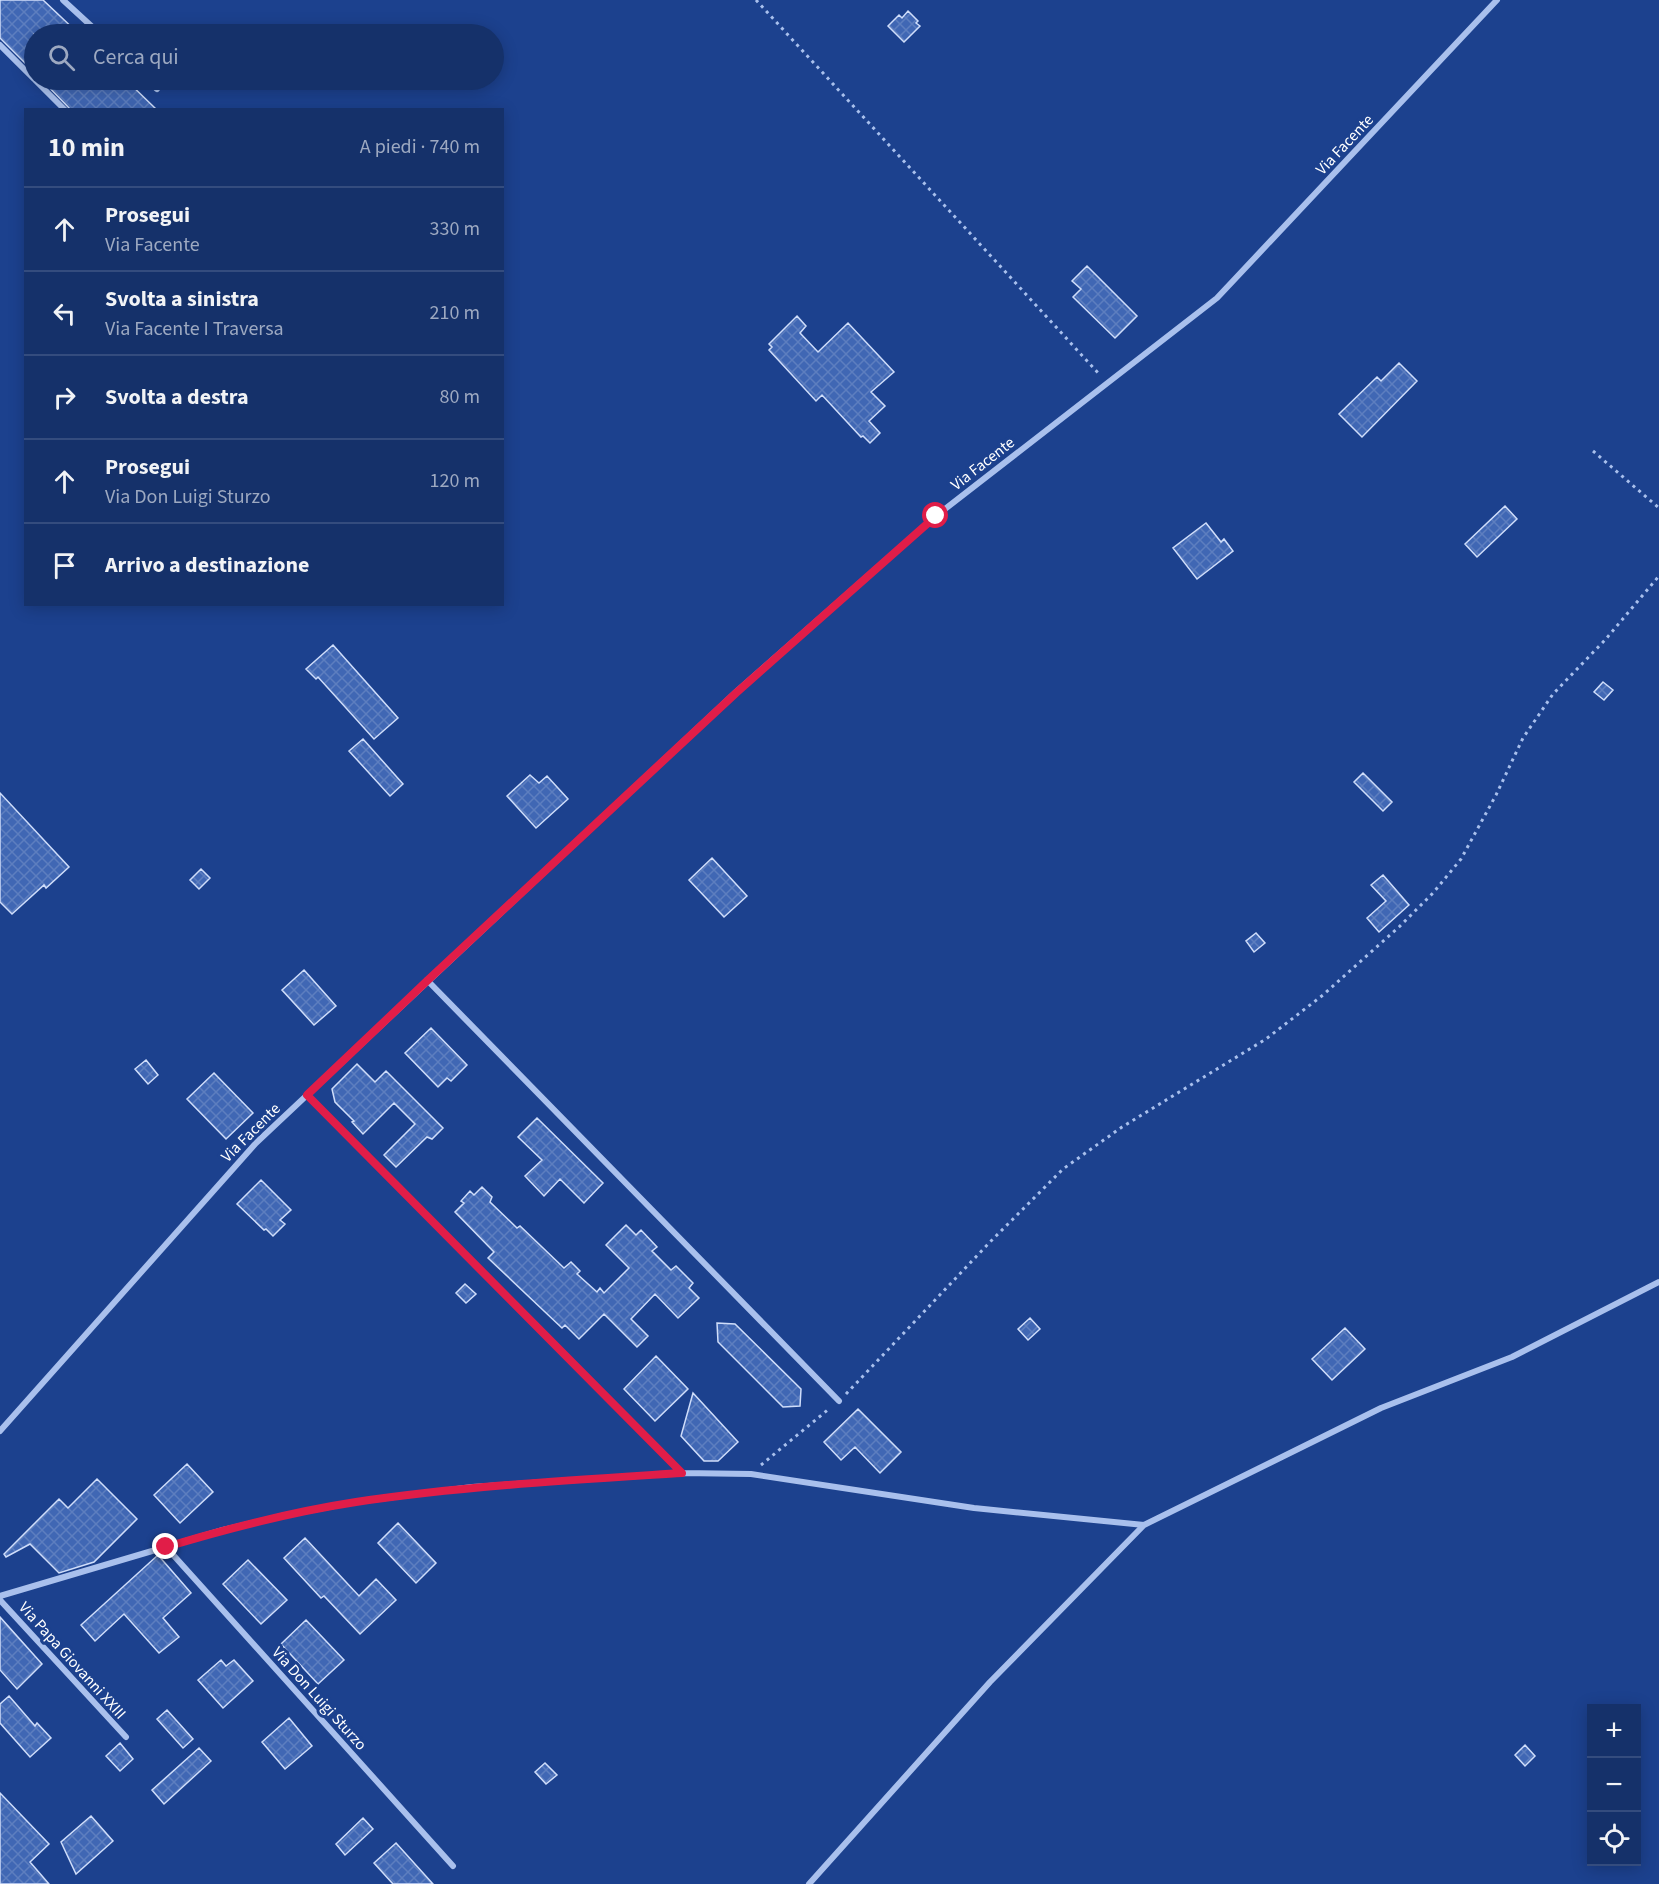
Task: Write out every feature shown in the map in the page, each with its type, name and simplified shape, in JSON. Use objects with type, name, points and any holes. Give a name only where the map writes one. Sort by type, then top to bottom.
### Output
[{"type":"street","points":[[63,0],[89,24]]},
{"type":"street","name":"Via Facente","points":[[0,1431],[256,1143],[736,693],[936,516],[1217,298],[1497,0]]},
{"type":"street","points":[[0,45],[24,68]]},
{"type":"street","points":[[46,90],[63,108]]},
{"type":"street","points":[[428,980],[839,1401]]},
{"type":"street","points":[[307,1095],[682,1473]]},
{"type":"street","points":[[809,1884],[990,1682],[1144,1526],[1381,1408],[1512,1357],[1659,1282]]},
{"type":"street","points":[[0,1598],[223,1530],[355,1502],[472,1487],[682,1473],[751,1474],[974,1508],[1144,1526]]},
{"type":"street","name":"Via Don Luigi Sturzo","points":[[166,1547],[453,1866]]},
{"type":"street","name":"Via Papa Giovanni XXIII","points":[[0,1598],[126,1737]]},
{"type":"path","points":[[756,0],[1107,383]]},
{"type":"path","points":[[1593,451],[1659,508]]},
{"type":"path","points":[[751,1474],[839,1401],[990,1242],[1063,1169],[1122,1127],[1266,1039],[1323,995],[1419,906],[1461,859],[1496,795],[1523,738],[1553,694],[1605,640],[1659,576]]},
{"type":"building","points":[[0,0],[43,0],[68,24],[24,24],[24,62],[0,38]]},
{"type":"building","points":[[908,11],[920,26],[904,42],[888,26],[899,15],[902,18]]},
{"type":"building","points":[[52,90],[136,90],[155,108],[69,108]]},
{"type":"building","points":[[1087,266],[1137,316],[1115,338],[1073,297],[1081,289],[1072,281]]},
{"type":"building","points":[[797,316],[806,326],[800,333],[818,352],[848,323],[894,372],[871,392],[885,406],[869,421],[880,433],[870,443],[863,436],[861,437],[822,395],[816,401],[769,350],[772,347],[769,344]]},
{"type":"building","points":[[1399,363],[1417,381],[1362,437],[1339,414],[1377,377],[1381,381]]},
{"type":"building","points":[[1505,506],[1517,519],[1477,557],[1465,544]]},
{"type":"building","points":[[1206,523],[1221,542],[1224,539],[1233,551],[1197,579],[1173,548]]},
{"type":"building","points":[[333,645],[398,718],[374,739],[318,677],[316,679],[306,669]]},
{"type":"building","points":[[1603,682],[1613,690],[1604,700],[1594,692]]},
{"type":"building","points":[[363,739],[403,784],[390,796],[349,751]]},
{"type":"building","points":[[1363,773],[1392,802],[1383,811],[1354,782]]},
{"type":"building","points":[[530,775],[539,783],[547,776],[568,799],[536,828],[507,796]]},
{"type":"building","points":[[0,793],[69,867],[46,888],[44,885],[12,914],[0,902]]},
{"type":"building","points":[[712,858],[747,896],[724,917],[689,880]]},
{"type":"building","points":[[201,869],[210,878],[199,889],[190,880]]},
{"type":"building","points":[[1383,875],[1409,905],[1379,932],[1367,918],[1386,901],[1371,885]]},
{"type":"building","points":[[1256,933],[1265,943],[1254,952],[1246,941]]},
{"type":"building","points":[[304,970],[336,1006],[314,1025],[282,990]]},
{"type":"building","points":[[431,1028],[467,1065],[451,1081],[447,1078],[438,1087],[405,1053]]},
{"type":"building","points":[[146,1060],[158,1075],[148,1084],[135,1069]]},
{"type":"building","points":[[357,1064],[375,1082],[386,1071],[443,1128],[432,1139],[427,1137],[396,1167],[384,1155],[415,1124],[394,1103],[363,1134],[335,1102],[332,1089]]},
{"type":"building","points":[[214,1073],[253,1113],[226,1139],[187,1099]]},
{"type":"building","points":[[537,1118],[603,1183],[584,1203],[560,1179],[544,1196],[525,1176],[542,1160],[518,1137]]},
{"type":"building","points":[[261,1180],[291,1210],[280,1220],[285,1224],[273,1236],[237,1204]]},
{"type":"building","points":[[482,1187],[492,1197],[490,1202],[517,1228],[520,1226],[564,1268],[571,1262],[580,1271],[577,1274],[597,1292],[600,1288],[604,1293],[629,1268],[606,1245],[626,1225],[636,1235],[641,1230],[657,1247],[652,1251],[671,1270],[676,1266],[693,1283],[689,1288],[699,1298],[678,1318],[655,1294],[631,1319],[648,1336],[637,1347],[604,1314],[579,1339],[565,1325],[562,1328],[488,1258],[494,1252],[455,1212],[464,1203],[461,1201],[470,1191],[474,1195]]},
{"type":"building","points":[[465,1284],[476,1294],[466,1303],[456,1293]]},
{"type":"building","points":[[1030,1318],[1040,1329],[1028,1340],[1018,1329]]},
{"type":"building","points":[[717,1323],[735,1324],[801,1389],[800,1406],[783,1407],[718,1342]]},
{"type":"building","points":[[1345,1328],[1365,1349],[1332,1380],[1312,1359]]},
{"type":"building","points":[[656,1356],[688,1389],[655,1421],[624,1389]]},
{"type":"building","points":[[693,1393],[738,1442],[718,1461],[704,1461],[681,1436]]},
{"type":"building","points":[[858,1409],[901,1452],[880,1473],[855,1447],[841,1460],[824,1442]]},
{"type":"building","points":[[187,1464],[213,1492],[180,1523],[154,1495]]},
{"type":"building","points":[[97,1479],[137,1519],[94,1562],[59,1573],[30,1544],[6,1557],[4,1554],[59,1499],[68,1508]]},
{"type":"building","points":[[398,1523],[436,1563],[416,1583],[378,1543]]},
{"type":"building","points":[[305,1538],[359,1596],[376,1579],[396,1600],[360,1634],[324,1596],[321,1598],[284,1558]]},
{"type":"building","points":[[158,1555],[191,1593],[163,1618],[179,1637],[159,1653],[124,1614],[95,1641],[81,1625]]},
{"type":"building","points":[[248,1560],[287,1600],[261,1624],[223,1584]]},
{"type":"building","points":[[0,1617],[42,1664],[17,1689],[0,1670]]},
{"type":"building","points":[[306,1620],[344,1660],[318,1684],[281,1644]]},
{"type":"building","points":[[221,1660],[226,1666],[234,1660],[253,1681],[223,1708],[198,1680]]},
{"type":"building","points":[[9,1696],[35,1726],[37,1723],[51,1738],[30,1757],[0,1723],[0,1704]]},
{"type":"building","points":[[167,1710],[193,1739],[183,1748],[157,1719]]},
{"type":"building","points":[[289,1718],[312,1746],[285,1769],[262,1742]]},
{"type":"building","points":[[120,1743],[133,1759],[120,1771],[106,1756]]},
{"type":"building","points":[[1525,1745],[1535,1756],[1525,1766],[1515,1755]]},
{"type":"building","points":[[199,1748],[211,1761],[164,1804],[152,1790]]},
{"type":"building","points":[[545,1763],[557,1775],[546,1784],[535,1772]]},
{"type":"building","points":[[0,1793],[49,1844],[30,1862],[49,1884],[0,1884]]},
{"type":"building","points":[[91,1816],[113,1841],[76,1874],[61,1842]]},
{"type":"building","points":[[363,1818],[373,1829],[345,1855],[336,1844]]},
{"type":"building","points":[[396,1843],[433,1884],[393,1884],[374,1863]]},
{"type":"route","points":[[166,1547],[286,1515],[355,1502],[472,1487],[682,1473],[307,1095],[736,693],[936,516]]}]
